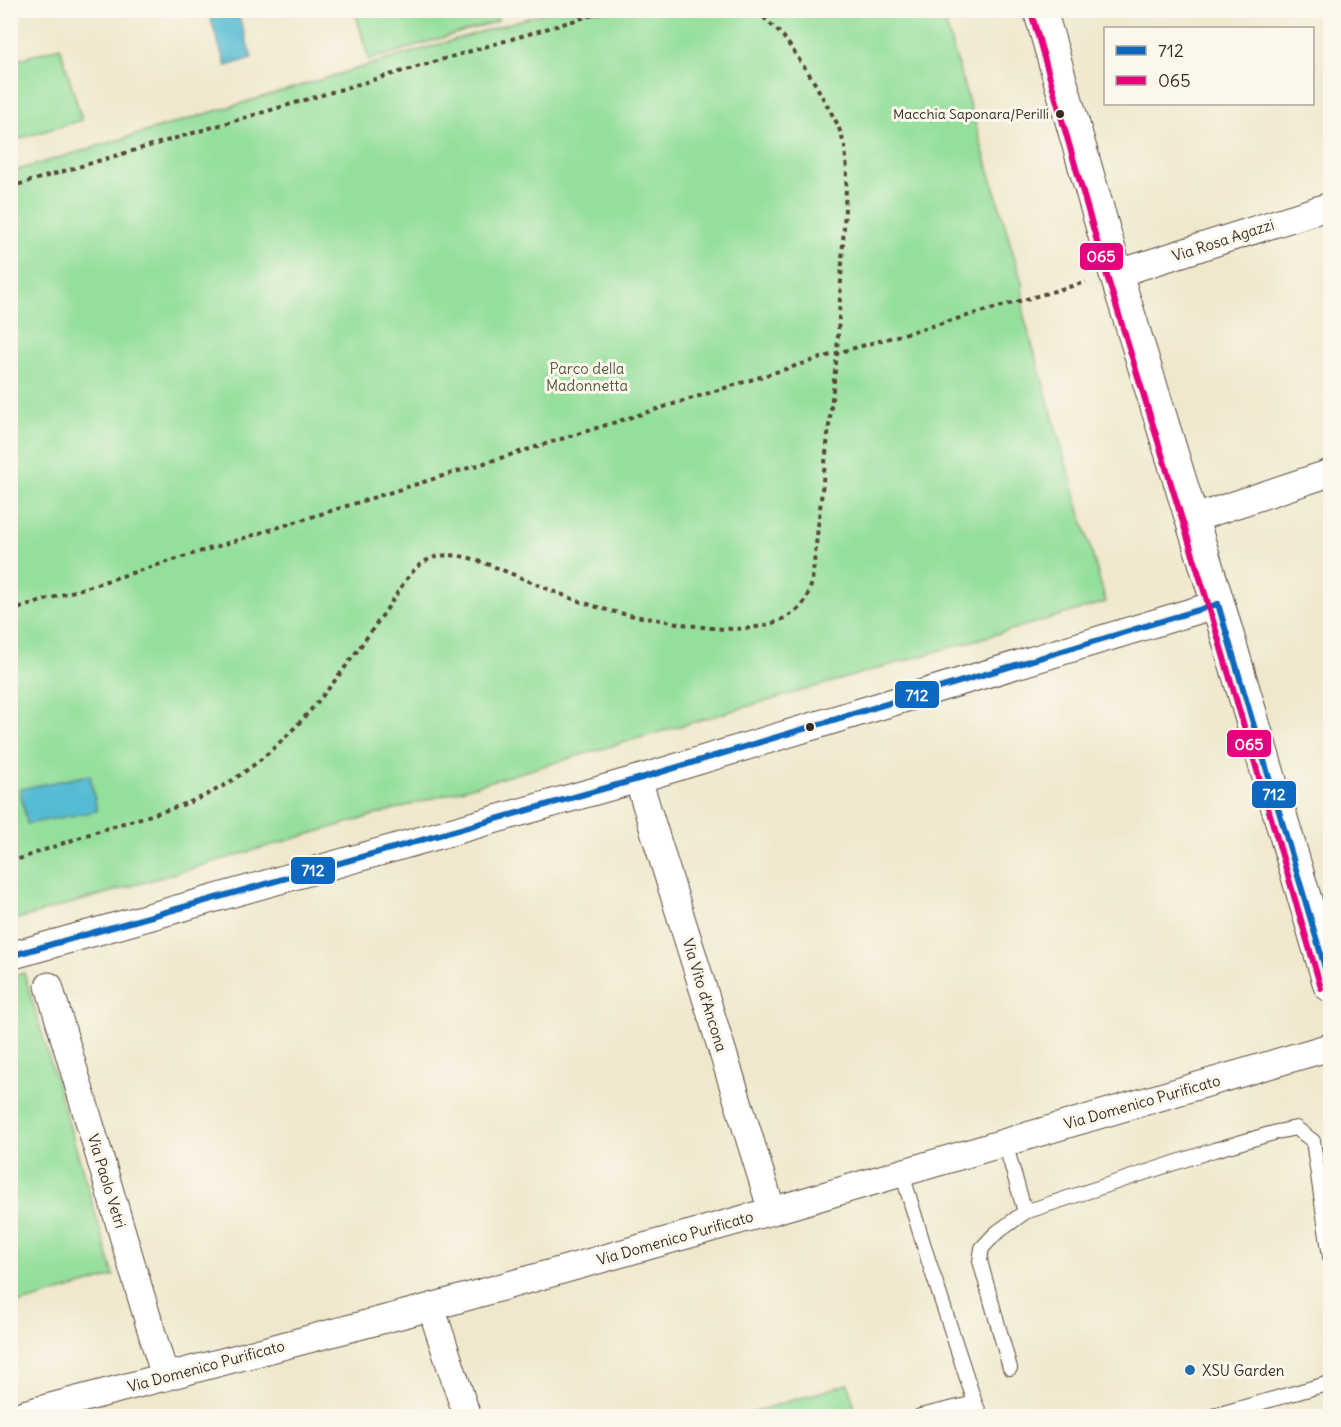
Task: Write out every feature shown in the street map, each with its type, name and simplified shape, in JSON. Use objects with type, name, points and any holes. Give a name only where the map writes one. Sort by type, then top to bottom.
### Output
[{"type":"street","points":[[1040,10],[1116,274],[1218,604],[1330,985]]},
{"type":"street","name":"Via Rosa Agazzi","points":[[1116,274],[1330,206]]},
{"type":"street","points":[[1191,519],[1330,473]]},
{"type":"street","points":[[10,956],[639,778],[1218,604]]},
{"type":"street","name":"Via Vito d'Ancona","points":[[639,778],[772,1211]]},
{"type":"street","name":"Via Paolo Vetri","points":[[49,986],[165,1377]]},
{"type":"street","name":"Via Domenico Purificato","points":[[16,1416],[431,1307],[772,1211],[1330,1047]]},
{"type":"street","points":[[431,1307],[467,1416]]},
{"type":"lane","points":[[1010,1368],[980,1261],[982,1248],[995,1234],[1025,1212],[1214,1150],[1296,1128],[1312,1142],[1330,1257]]},
{"type":"lane","points":[[1005,1143],[1025,1212]]},
{"type":"lane","points":[[902,1173],[927,1256],[981,1416]]},
{"type":"lane","points":[[1213,1416],[1330,1383]]},
{"type":"lane","points":[[920,1416],[975,1403]]},
{"type":"path","points":[[10,187],[610,10]]},
{"type":"path","points":[[10,862],[112,826],[190,802],[210,793],[250,768],[275,747],[319,699],[410,575],[432,557],[454,555],[470,558],[594,606],[640,617],[702,627],[750,628],[770,623],[799,608],[807,597],[812,582],[837,353],[847,171],[845,147],[838,125],[813,80],[783,36],[756,10]]},
{"type":"path","points":[[10,611],[837,353],[1116,274]]},
{"type":"green space","points":[[355,11],[495,11],[498,21],[369,60]]},
{"type":"green space","name":"Parco della Madonnetta","points":[[551,11],[942,11],[1022,283],[1024,317],[1106,602],[11,921],[11,172]]},
{"type":"green space","points":[[60,47],[82,120],[11,141],[11,62]]},
{"type":"green space","points":[[24,973],[114,1276],[11,1306],[10,977]]},
{"type":"green space","points":[[848,1384],[857,1416],[739,1416]]},
{"type":"water","points":[[208,11],[237,11],[252,58],[226,66]]},
{"type":"water","points":[[90,775],[97,811],[27,824],[20,789]]},
{"type":"transit line","name":"065","points":[[1031,12],[1107,276],[1209,607],[1321,988]]},
{"type":"transit line","name":"712","points":[[1218,604],[1330,985]]},
{"type":"transit line","name":"712","points":[[10,956],[638,779],[1218,604]]},
{"type":"place","name":"Macchia Saponara/Perilli","points":[[1060,114]]},
{"type":"place","name":"XSU Garden","points":[[1190,1370]]}]
